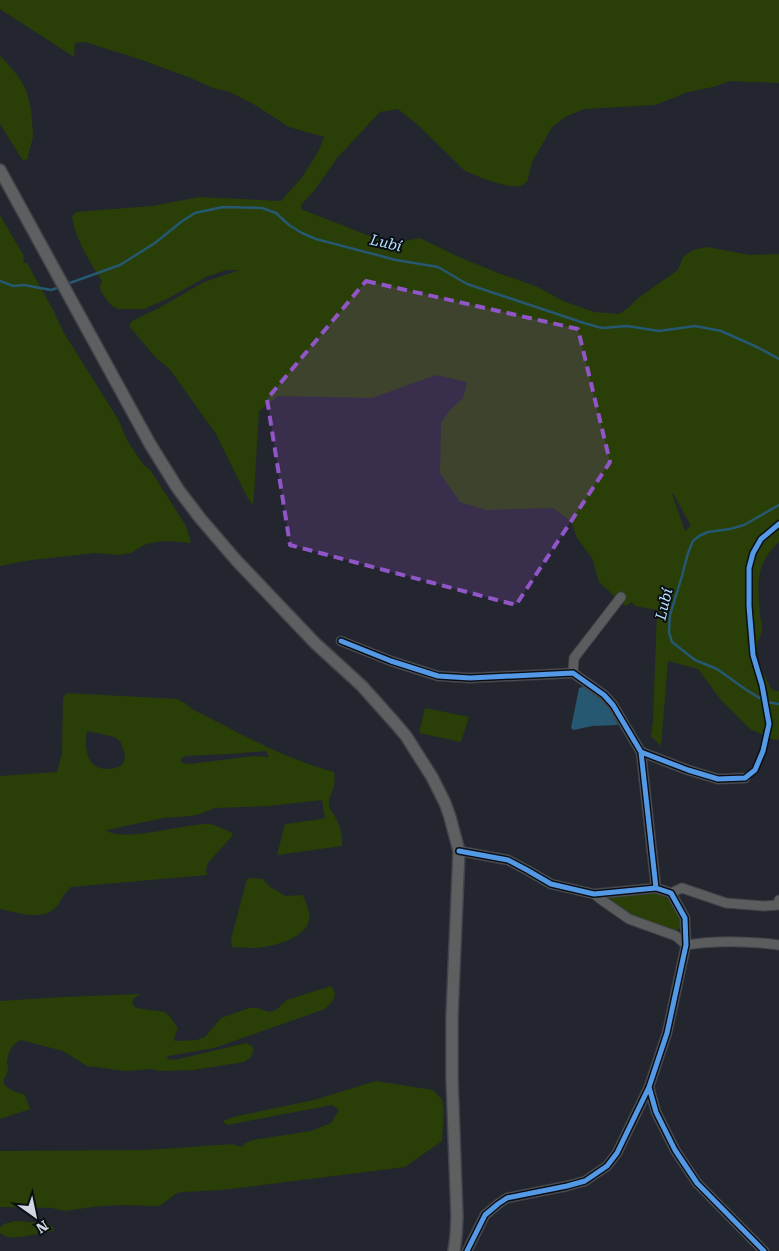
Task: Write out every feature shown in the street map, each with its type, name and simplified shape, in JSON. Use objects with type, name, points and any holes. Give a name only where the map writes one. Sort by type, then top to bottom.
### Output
[{"type":"main road","points":[[0,170],[150,444],[178,489],[236,560],[315,643],[362,686],[406,736],[432,776],[445,803],[458,851],[452,1016],[452,1079],[457,1217],[454,1251]]},
{"type":"street","points":[[573,673],[574,658],[621,597]]},
{"type":"street","points":[[341,640],[391,661],[438,676],[470,678],[573,673],[604,695],[613,705],[641,752],[656,888]]},
{"type":"street","points":[[641,752],[718,779],[745,778]]},
{"type":"street","points":[[458,851],[508,860],[551,884],[594,894],[656,888],[671,892],[682,888],[726,903],[764,906],[779,903]]},
{"type":"street","points":[[467,1251],[485,1215],[507,1198],[585,1181],[606,1166],[617,1153],[649,1088],[667,1032],[686,945],[685,918],[671,892]]},
{"type":"street","points":[[594,894],[629,919],[676,936],[686,945]]},
{"type":"street","points":[[686,945],[708,941],[779,945]]},
{"type":"street","points":[[649,1088],[656,1112],[675,1150],[697,1183],[764,1251]]},
{"type":"highlighted area","points":[[366,281],[578,329],[610,462],[516,605],[290,545],[267,399]]},
{"type":"green space","points":[[0,0],[779,0],[779,83],[730,81],[688,92],[655,105],[584,109],[567,116],[552,127],[532,162],[527,182],[520,186],[508,186],[464,170],[419,126],[398,109],[380,112],[337,158],[317,187],[301,205],[301,209],[390,244],[420,238],[459,257],[538,287],[563,301],[594,312],[619,314],[678,270],[683,257],[693,250],[707,247],[750,255],[779,254],[779,542],[772,549],[761,568],[758,592],[762,633],[756,649],[766,680],[772,690],[779,691],[779,740],[772,739],[750,729],[720,699],[698,669],[668,661],[661,746],[651,736],[657,610],[635,606],[632,602],[625,606],[599,582],[592,558],[577,538],[571,521],[553,508],[486,510],[460,502],[440,473],[441,423],[450,410],[463,398],[467,382],[436,375],[372,398],[278,396],[259,411],[252,504],[216,434],[171,371],[156,358],[129,326],[134,320],[204,282],[240,270],[226,270],[206,277],[167,299],[144,309],[118,309],[111,305],[101,292],[100,286],[102,281],[80,242],[72,217],[76,212],[152,206],[200,197],[281,201],[303,176],[319,150],[324,137],[289,127],[255,105],[230,92],[213,88],[139,59],[85,42],[75,43],[74,57],[0,9]],"holes":[[[673,493],[691,526],[685,531]]]},
{"type":"green space","points":[[0,56],[14,71],[27,92],[31,109],[33,136],[28,159],[23,160],[0,124]]},
{"type":"green space","points":[[0,215],[24,256],[23,263],[27,263],[64,333],[118,419],[128,442],[143,464],[151,471],[186,526],[191,543],[155,542],[144,545],[131,553],[119,555],[95,553],[31,560],[0,566]]},
{"type":"green space","points":[[67,693],[177,699],[192,709],[262,744],[297,760],[334,772],[334,783],[329,806],[339,826],[342,846],[277,855],[285,824],[325,818],[322,800],[269,806],[215,808],[191,816],[164,818],[106,830],[125,835],[210,824],[232,833],[233,835],[208,863],[207,875],[71,887],[56,907],[48,913],[42,914],[28,915],[0,909],[0,776],[57,772],[62,753],[63,698]],"holes":[[[87,731],[107,735],[120,741],[125,756],[121,766],[104,769],[91,762],[86,746]],[[266,751],[269,757],[253,756],[190,764],[182,763],[181,759],[185,756]]]},
{"type":"green space","points":[[425,708],[469,717],[461,742],[419,733]]},
{"type":"green space","points":[[247,879],[263,879],[270,887],[286,896],[302,895],[309,913],[306,927],[287,941],[271,946],[256,948],[232,947],[231,939]]},
{"type":"green space","points":[[655,891],[673,905],[679,915],[682,927],[676,930],[667,930],[630,917],[606,899],[607,897]]},
{"type":"green space","points":[[331,986],[335,996],[325,1009],[214,1048],[168,1056],[167,1059],[175,1060],[246,1043],[252,1046],[254,1050],[250,1058],[244,1062],[193,1070],[161,1071],[151,1069],[126,1071],[87,1066],[63,1051],[21,1040],[9,1052],[8,1071],[4,1084],[8,1088],[25,1095],[30,1109],[0,1119],[0,1001],[141,994],[134,998],[132,1003],[136,1008],[165,1012],[177,1027],[175,1041],[197,1040],[205,1037],[221,1018],[249,1008],[258,1008],[269,1012],[276,1010],[287,1000]]},
{"type":"green space","points":[[376,1081],[433,1090],[442,1099],[444,1110],[442,1141],[405,1167],[222,1190],[183,1192],[177,1193],[161,1205],[155,1206],[100,1206],[64,1211],[52,1208],[0,1207],[0,1151],[147,1150],[233,1144],[243,1146],[245,1143],[253,1140],[311,1131],[331,1123],[339,1110],[332,1105],[227,1125],[223,1121],[233,1117],[314,1100]]},
{"type":"green space","points":[[15,1221],[47,1223],[54,1228],[53,1231],[30,1236],[7,1237],[0,1233],[0,1227]]},
{"type":"water","points":[[586,687],[609,706],[618,725],[592,726],[574,730],[571,728],[579,688]]},
{"type":"waterway","name":"Lubí","points":[[67,284],[120,265],[155,243],[195,213],[223,207],[262,208],[276,213],[289,225],[316,239],[396,260],[438,267],[467,284],[584,323],[602,328],[627,326],[659,331],[695,326],[721,331],[779,359]]},
{"type":"waterway","name":"Lubí","points":[[0,281],[13,286],[24,285],[51,290],[60,287]]},
{"type":"waterway","name":"Lubí","points":[[779,505],[744,525],[708,532],[693,541],[670,615],[669,632],[672,642],[695,660],[717,669],[766,702],[779,704]]},
{"type":"cycle path","points":[[641,752],[718,779],[745,778],[755,770],[763,751],[769,724],[762,685],[753,655],[749,606],[749,568],[753,553],[761,539],[779,524]]},
{"type":"cycle path","points":[[341,641],[391,661],[438,676],[470,678],[573,673],[604,695],[613,705],[641,752],[656,888]]},
{"type":"cycle path","points":[[459,851],[508,860],[551,884],[594,894],[656,888],[671,893],[685,918],[686,945],[667,1033],[649,1087],[617,1153],[607,1166],[585,1181],[507,1198],[485,1215],[467,1251]]},
{"type":"cycle path","points":[[649,1087],[656,1112],[675,1150],[697,1183],[764,1251]]}]
